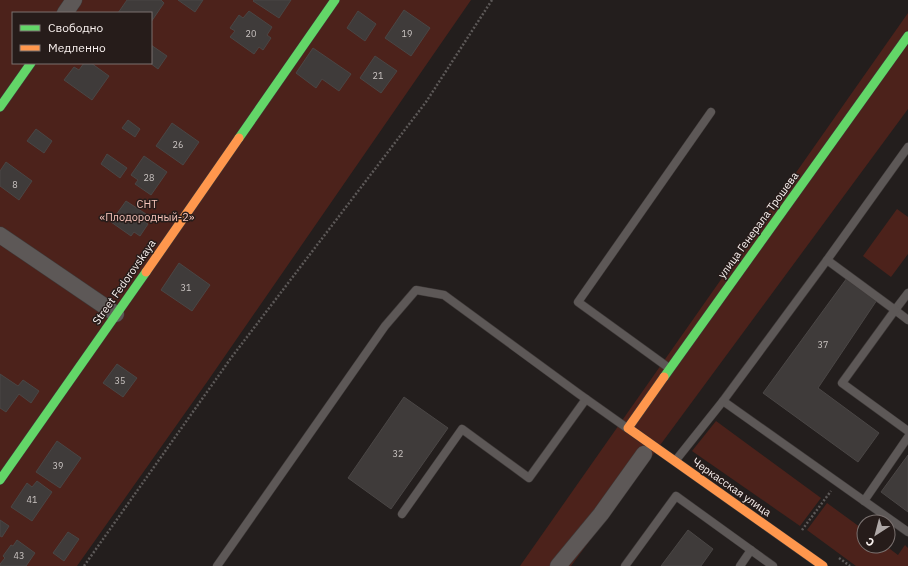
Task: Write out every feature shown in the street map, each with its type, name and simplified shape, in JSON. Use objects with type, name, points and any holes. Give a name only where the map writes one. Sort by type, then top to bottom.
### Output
[{"type":"street","points":[[66,12],[74,0]]},
{"type":"street","name":"Street Fedorovskaya","points":[[0,480],[334,0]]},
{"type":"street","name":"улица Генерала Трошева","points":[[628,428],[908,36]]},
{"type":"street","points":[[0,107],[29,64]]},
{"type":"street","points":[[0,235],[116,314]]},
{"type":"street","name":"Черкасская улица","points":[[628,428],[823,566]]},
{"type":"street","points":[[558,566],[601,514],[644,454]]},
{"type":"lane","points":[[670,369],[578,302],[711,112]]},
{"type":"lane","points":[[675,461],[723,401],[908,147]]},
{"type":"lane","points":[[826,260],[908,320]]},
{"type":"lane","points":[[217,566],[385,326],[416,290],[444,295],[628,428]]},
{"type":"lane","points":[[908,293],[842,382],[908,431]]},
{"type":"lane","points":[[402,514],[462,429],[529,478],[586,399]]},
{"type":"lane","points":[[723,401],[908,532]]},
{"type":"lane","points":[[864,501],[908,437]]},
{"type":"lane","points":[[625,566],[676,496],[773,566]]},
{"type":"lane","points":[[740,566],[751,550]]},
{"type":"path","points":[[84,566],[231,358],[426,102],[492,0]]},
{"type":"path","points":[[801,530],[838,482]]},
{"type":"green space","name":"СНТ «Плодородный-2»","points":[[0,0],[471,0],[207,382],[77,566],[0,566]]},
{"type":"green space","points":[[908,13],[908,109],[571,566],[520,566]]},
{"type":"green space","points":[[897,209],[908,217],[908,254],[891,277],[863,256]]},
{"type":"green space","points":[[716,421],[821,498],[800,526],[692,451]]},
{"type":"green space","points":[[827,503],[856,524],[856,554],[896,554],[898,555],[905,545],[908,548],[908,566],[856,566],[807,530]]},
{"type":"building","points":[[127,0],[161,0],[164,3],[152,21],[152,12],[119,12]]},
{"type":"building","points":[[178,0],[203,0],[195,12]]},
{"type":"building","points":[[291,0],[279,18],[253,1]]},
{"type":"building","points":[[404,10],[430,28],[411,56],[385,38]]},
{"type":"building","points":[[249,11],[272,27],[267,35],[271,38],[263,50],[259,47],[254,54],[230,37],[235,31],[230,28],[239,15],[243,18]]},
{"type":"building","points":[[358,11],[376,24],[365,41],[347,28]]},
{"type":"building","points":[[152,46],[167,56],[158,69],[151,64]]},
{"type":"building","points":[[313,48],[351,74],[339,91],[322,79],[316,88],[296,73]]},
{"type":"building","points":[[375,56],[397,71],[381,93],[360,78]]},
{"type":"building","points":[[83,64],[92,64],[109,76],[92,100],[64,80],[74,67],[79,70]]},
{"type":"building","points":[[128,120],[140,129],[135,137],[122,128]]},
{"type":"building","points":[[172,123],[199,142],[183,165],[156,146]]},
{"type":"building","points":[[36,129],[52,141],[44,153],[27,141]]},
{"type":"building","points":[[107,154],[127,168],[120,178],[101,164]]},
{"type":"building","points":[[144,156],[167,172],[151,195],[135,184],[138,180],[131,175]]},
{"type":"building","points":[[6,162],[32,181],[19,200],[0,186],[0,171]]},
{"type":"building","points":[[126,201],[146,214],[142,220],[148,224],[140,236],[134,232],[131,236],[111,222]]},
{"type":"building","points":[[179,263],[210,285],[192,311],[161,290]]},
{"type":"building","points":[[847,278],[877,300],[818,388],[879,433],[858,462],[763,393]]},
{"type":"building","points":[[117,364],[137,378],[123,397],[103,383]]},
{"type":"building","points":[[0,374],[18,386],[23,380],[39,391],[31,403],[19,394],[6,412],[0,408]]},
{"type":"building","points":[[404,397],[448,428],[391,509],[348,478]]},
{"type":"building","points":[[57,441],[81,458],[60,488],[36,472]]},
{"type":"building","points":[[908,455],[908,512],[881,492]]},
{"type":"building","points":[[37,481],[52,492],[32,521],[11,507],[27,483],[32,487]]},
{"type":"building","points":[[0,520],[9,526],[2,537],[0,536]]},
{"type":"building","points":[[688,530],[713,549],[701,566],[661,566]]},
{"type":"building","points":[[68,532],[79,539],[64,561],[53,553]]},
{"type":"building","points":[[17,540],[35,553],[26,566],[0,566],[5,558],[3,556],[11,545],[13,546]]},
{"type":"traffic: fast","points":[[239,138],[335,0]]},
{"type":"traffic: fast","points":[[664,377],[908,36]]},
{"type":"traffic: fast","points":[[0,107],[30,64]]},
{"type":"traffic: fast","points":[[0,480],[146,272]]},
{"type":"traffic: slow","points":[[146,272],[239,138]]},
{"type":"traffic: slow","points":[[664,377],[628,428],[823,566]]}]
